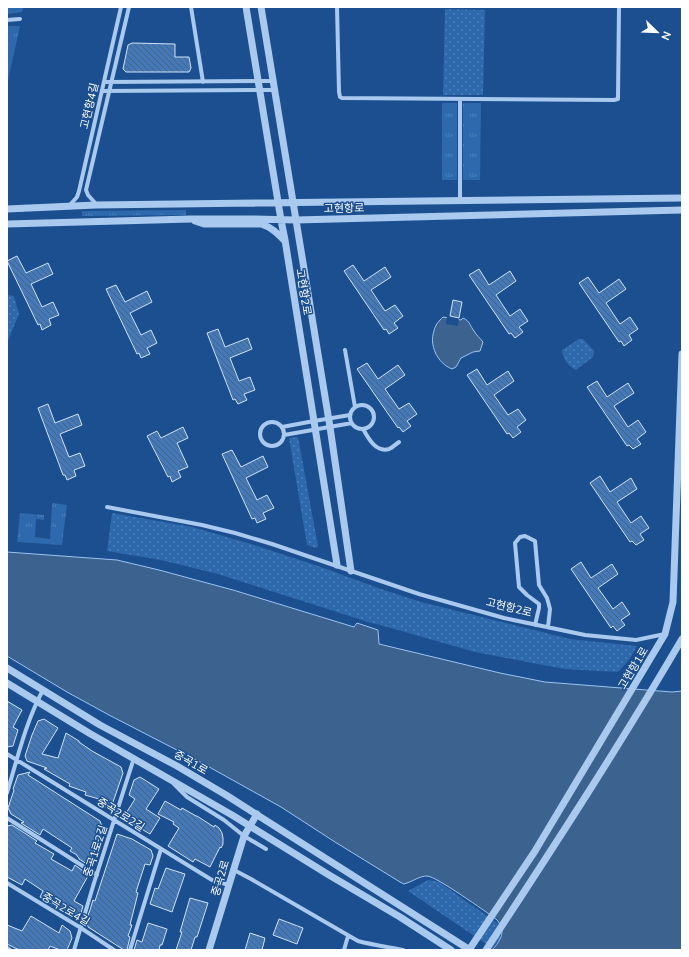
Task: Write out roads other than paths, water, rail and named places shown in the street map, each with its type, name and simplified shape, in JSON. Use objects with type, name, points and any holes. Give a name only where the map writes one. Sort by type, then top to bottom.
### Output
[{"type":"street","name":"고현항4길","points":[[68,207],[78,194],[121,7]]},
{"type":"street","name":"고현항4길","points":[[96,205],[86,190],[129,7]]},
{"type":"street","points":[[191,7],[203,82]]},
{"type":"street","name":"고현항2로","points":[[246,7],[337,565],[419,594],[504,618],[535,625],[585,635],[636,640],[666,634]]},
{"type":"street","name":"고현항2로","points":[[261,7],[330,427],[351,571]]},
{"type":"street","points":[[337,7],[339,92],[341,98],[346,99],[618,99],[620,7]]},
{"type":"street","points":[[7,20],[20,19]]},
{"type":"street","points":[[104,82],[273,81]]},
{"type":"street","points":[[102,91],[274,90]]},
{"type":"street","points":[[460,99],[460,200]]},
{"type":"street","name":"고현항로","points":[[7,209],[96,205],[682,198]]},
{"type":"street","name":"고현항로","points":[[7,224],[191,219],[296,220],[682,210]]},
{"type":"street","points":[[191,219],[204,224],[261,224],[268,226],[285,240]]},
{"type":"street","points":[[345,350],[355,407]]},
{"type":"street","name":"고현항1로","points":[[470,950],[535,851],[666,634],[673,602],[682,354]]},
{"type":"street","points":[[363,429],[367,428],[373,423],[373,411],[367,406],[359,405],[352,410],[350,415],[352,423],[356,427],[363,429],[374,444],[381,450],[390,449],[400,442]]},
{"type":"street","points":[[282,427],[350,415]]},
{"type":"street","points":[[273,422],[282,427],[284,435],[283,440],[280,443],[273,446],[263,442],[261,438],[261,430],[265,424],[273,422]]},
{"type":"street","points":[[284,435],[352,423]]},
{"type":"street","points":[[107,507],[202,525],[272,544],[337,565]]},
{"type":"street","points":[[535,625],[539,608],[538,604],[518,587],[515,543],[520,537],[525,536],[535,541],[539,585],[547,598],[550,609],[548,627]]},
{"type":"street","points":[[486,950],[562,834],[682,639]]},
{"type":"street","name":"중곡1로","points":[[7,668],[100,725],[220,791],[470,950]]},
{"type":"street","points":[[7,683],[89,733],[205,798],[400,917],[451,950]]},
{"type":"street","points":[[7,793],[29,722],[43,690]]},
{"type":"street","name":"중곡2로2길","points":[[7,754],[212,880],[229,885]]},
{"type":"street","name":"중곡1로2길","points":[[74,950],[134,758]]},
{"type":"street","points":[[167,777],[187,797],[224,820],[244,836],[266,849]]},
{"type":"street","name":"중곡2로","points":[[209,950],[244,836],[257,814]]},
{"type":"street","points":[[7,818],[97,875]]},
{"type":"street","points":[[130,950],[161,849]]},
{"type":"street","points":[[234,870],[358,941],[403,950]]},
{"type":"street","name":"중곡2로4길","points":[[7,884],[81,928],[114,950]]},
{"type":"street","points":[[344,950],[348,936]]}]
